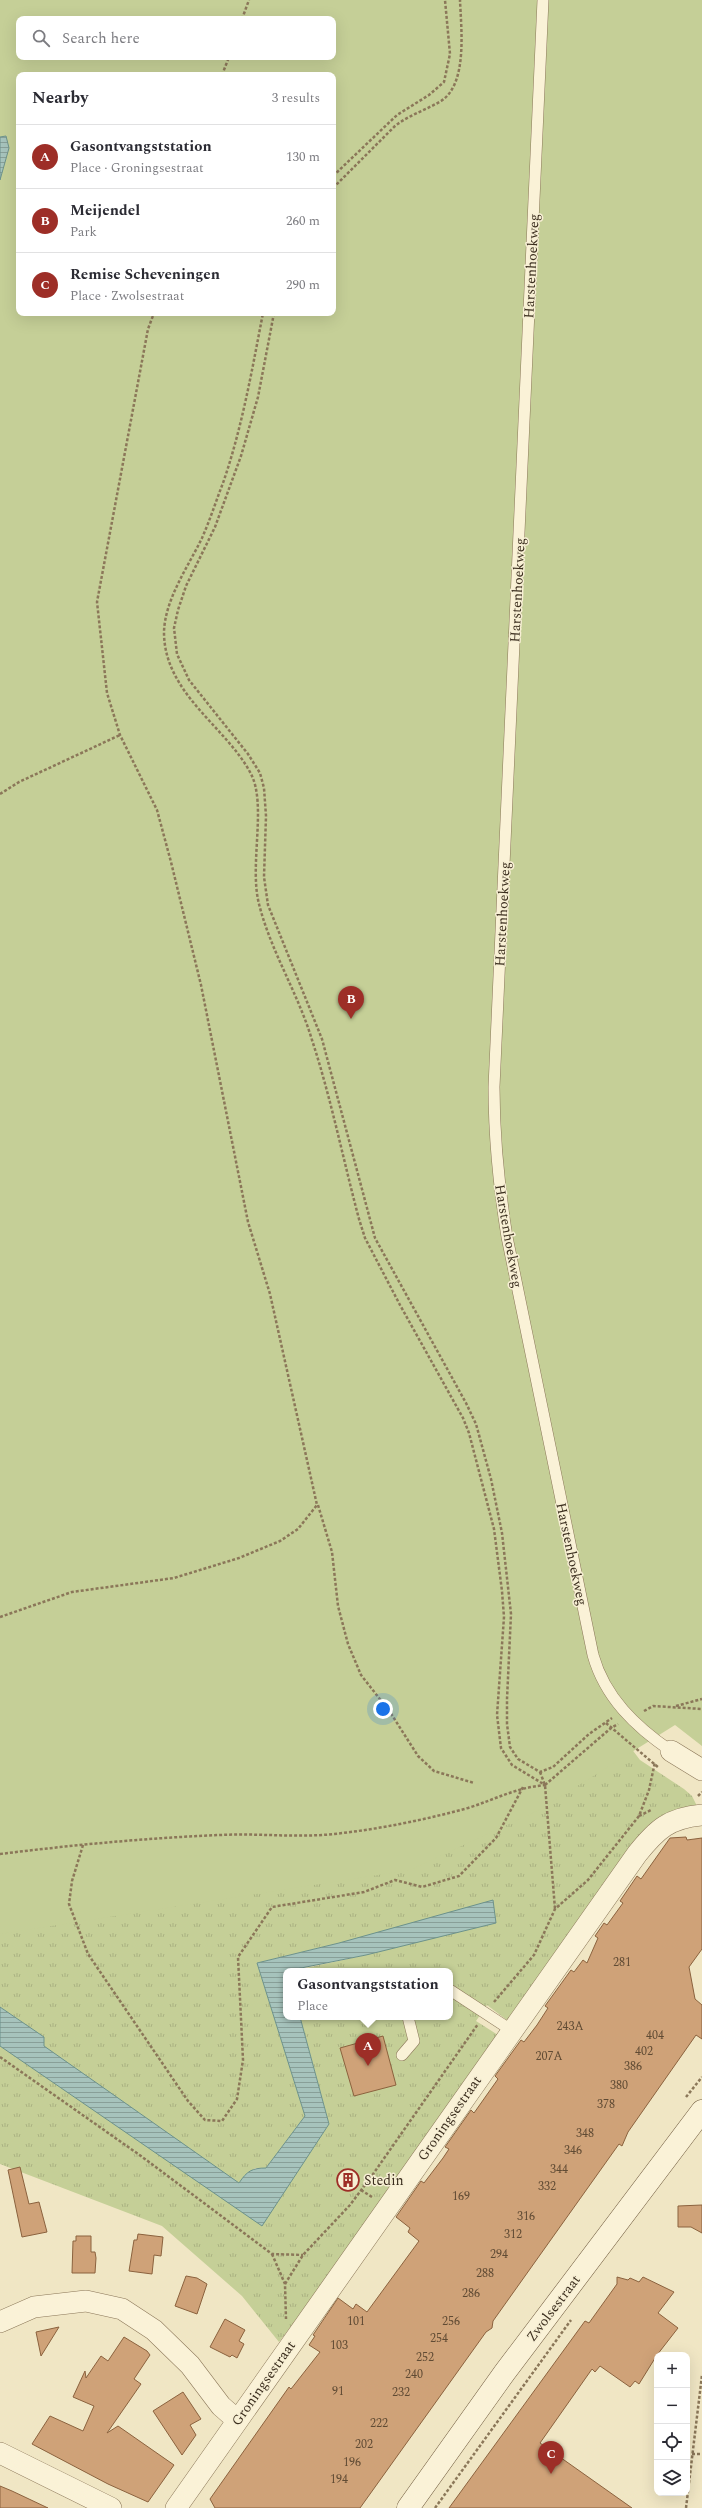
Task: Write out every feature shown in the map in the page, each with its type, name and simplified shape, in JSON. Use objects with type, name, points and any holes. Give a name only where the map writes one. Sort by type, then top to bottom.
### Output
[{"type":"main road","name":"Zwolsestraat","points":[[408,2508],[506,2372],[702,2111]]},
{"type":"street","name":"Harstenhoekweg","points":[[664,1754],[702,1770]]},
{"type":"street","name":"Groningsestraat","points":[[176,2508],[511,2030],[654,1832],[676,1820],[702,1815]]},
{"type":"street","points":[[0,2322],[34,2307],[86,2301],[122,2309],[154,2330],[190,2365],[221,2406],[237,2420]]},
{"type":"street","points":[[0,2453],[110,2508]]},
{"type":"lane","name":"Harstenhoekweg","points":[[543,0],[494,1087],[494,1137],[499,1186],[508,1237],[593,1656],[604,1685],[621,1709],[650,1736],[664,1754]]},
{"type":"lane","points":[[453,1992],[511,2030]]},
{"type":"lane","points":[[402,2055],[414,2041],[409,2020]]},
{"type":"path","points":[[243,16],[249,0]]},
{"type":"path","points":[[336,173],[397,115],[429,96],[444,82],[450,54],[445,0]]},
{"type":"path","points":[[336,185],[395,126],[406,118],[441,100],[454,88],[460,56],[460,0]]},
{"type":"path","points":[[223,72],[228,60]]},
{"type":"path","points":[[153,316],[148,330],[113,508],[97,602],[107,693],[120,735],[157,810],[171,862],[201,985],[248,1222],[270,1294],[317,1505],[332,1552],[338,1606],[344,1629],[361,1675],[390,1712],[418,1756],[434,1771],[474,1783]]},
{"type":"path","points":[[262,316],[241,424],[223,482],[203,535],[166,617],[166,647],[176,676],[187,694],[242,761],[254,782],[258,806],[256,886],[259,904],[282,969],[312,1038],[365,1238],[407,1318],[463,1418],[488,1503],[494,1529],[503,1603],[497,1715],[500,1748],[512,1765],[545,1785]]},
{"type":"path","points":[[273,316],[258,397],[242,456],[215,526],[186,586],[178,610],[174,628],[177,654],[189,680],[248,754],[260,773],[265,802],[264,877],[268,905],[322,1040],[375,1238],[466,1403],[476,1424],[491,1479],[502,1533],[511,1614],[507,1700],[507,1724],[510,1747],[518,1759],[540,1772],[545,1785],[555,1910]]},
{"type":"path","points":[[0,794],[19,782],[120,735]]},
{"type":"path","points":[[0,1617],[72,1592],[174,1578],[239,1558],[286,1537],[298,1529],[317,1505]]},
{"type":"path","points":[[674,1706],[702,1699]]},
{"type":"path","points":[[0,1854],[141,1839],[222,1835],[286,1836],[334,1834],[416,1822],[470,1807],[523,1787],[545,1785],[611,1728],[653,1706],[674,1706],[702,1709]]},
{"type":"path","points":[[540,1772],[553,1767],[589,1734],[606,1723]]},
{"type":"path","points":[[285,2284],[302,2255],[350,2206],[485,2014],[534,1955],[555,1910],[588,1880],[639,1816],[664,1754]]},
{"type":"path","points":[[84,1845],[72,1881],[70,1904],[88,1954],[188,2101],[205,2120],[222,2121],[237,2099],[243,2060],[238,1957],[272,1907],[364,1892],[395,1880],[422,1887],[459,1876],[496,1838],[523,1787]]},
{"type":"path","points":[[0,2057],[147,2160],[272,2254],[285,2284],[286,2349]]},
{"type":"path","points":[[272,2254],[302,2255]]},
{"type":"path","name":"Zwolsestraat","points":[[436,2508],[573,2318]]},
{"type":"path","points":[[686,2508],[702,2375]]},
{"type":"path","points":[[692,2454],[702,2454]]},
{"type":"green space","points":[[0,0],[439,0],[336,73],[16,72],[16,296],[0,180]]},
{"type":"green space","points":[[0,0],[702,0],[702,1746],[675,1725],[539,1810],[410,1870],[0,1934]]},
{"type":"green space","points":[[19,316],[20,316],[584,1686],[640,1760],[684,1789],[692,1796],[698,1808],[659,1820],[508,2021],[487,2005],[476,2021],[498,2035],[309,2303],[279,2342],[242,2296],[162,2226],[0,2164],[0,2046],[262,2225],[329,2124],[301,2020],[453,2020],[453,1968],[306,1968],[366,1955],[339,1943],[257,1963],[305,2116],[266,2168],[255,2168],[239,2184],[43,2046],[43,2037],[0,2007],[0,1018],[81,766]]},
{"type":"water","points":[[6,136],[9,148],[0,180],[0,137]]},
{"type":"water","points":[[493,1900],[496,1923],[366,1955],[301,1968],[283,1968],[283,2020],[301,2020],[329,2124],[262,2226],[0,2046],[0,2007],[44,2037],[44,2046],[239,2183],[250,2171],[266,2168],[305,2116],[257,1963],[339,1943]]},
{"type":"building","points":[[686,1837],[687,1840],[702,1838],[702,1949],[689,1967],[695,1999],[702,2005],[702,2039],[696,2035],[628,2132],[622,2146],[619,2144],[493,2321],[492,2328],[486,2332],[360,2508],[215,2508],[210,2499],[289,2387],[291,2389],[320,2352],[309,2345],[315,2336],[313,2335],[338,2298],[353,2309],[356,2304],[367,2312],[419,2241],[408,2232],[410,2228],[396,2217],[421,2181],[424,2183],[443,2158],[449,2149],[445,2147],[471,2110],[474,2113],[498,2079],[495,2076],[521,2040],[524,2042],[537,2025],[548,2008],[545,2006],[571,1970],[574,1972],[583,1960],[587,1963],[598,1938],[595,1936],[604,1923],[607,1925],[623,1903],[620,1901],[637,1876],[641,1879],[670,1838]]},
{"type":"building","points":[[383,2036],[396,2085],[354,2096],[340,2048]]},
{"type":"building","points":[[20,2167],[29,2204],[39,2202],[47,2232],[22,2237],[8,2170]]},
{"type":"building","points":[[702,2205],[702,2233],[691,2227],[678,2227],[678,2206]]},
{"type":"building","points":[[138,2234],[163,2237],[161,2256],[154,2255],[152,2274],[129,2271],[134,2240],[137,2240]]},
{"type":"building","points":[[76,2236],[91,2236],[91,2252],[95,2252],[96,2258],[95,2273],[72,2273],[73,2241],[76,2241]]},
{"type":"building","points":[[186,2276],[197,2278],[207,2284],[197,2314],[175,2306]]},
{"type":"building","points":[[617,2277],[628,2280],[630,2278],[639,2282],[643,2277],[674,2292],[658,2313],[678,2328],[659,2352],[654,2352],[654,2360],[639,2384],[635,2381],[630,2387],[600,2366],[595,2372],[592,2369],[540,2443],[632,2508],[449,2508],[585,2321],[589,2323],[617,2284]]},
{"type":"building","points":[[225,2319],[245,2330],[239,2341],[244,2344],[237,2358],[232,2355],[230,2357],[210,2347]]},
{"type":"building","points":[[59,2327],[41,2356],[36,2332]]},
{"type":"building","points":[[124,2337],[147,2351],[150,2355],[134,2379],[141,2384],[107,2433],[118,2426],[174,2465],[148,2502],[108,2484],[32,2444],[50,2416],[83,2431],[94,2406],[73,2397],[85,2371],[86,2378],[101,2356],[108,2361]]},
{"type":"building","points":[[183,2392],[201,2419],[190,2425],[196,2435],[182,2455],[153,2411]]},
{"type":"building","points":[[0,2486],[12,2491],[48,2508],[0,2508]]},
{"type":"place","name":"Meijendel","points":[[351,1019]]},
{"type":"place","name":"Gasontvangststation","points":[[368,2066]]},
{"type":"place","name":"Stedin","points":[[348,2180]]},
{"type":"place","name":"Remise Scheveningen","points":[[551,2474]]}]
